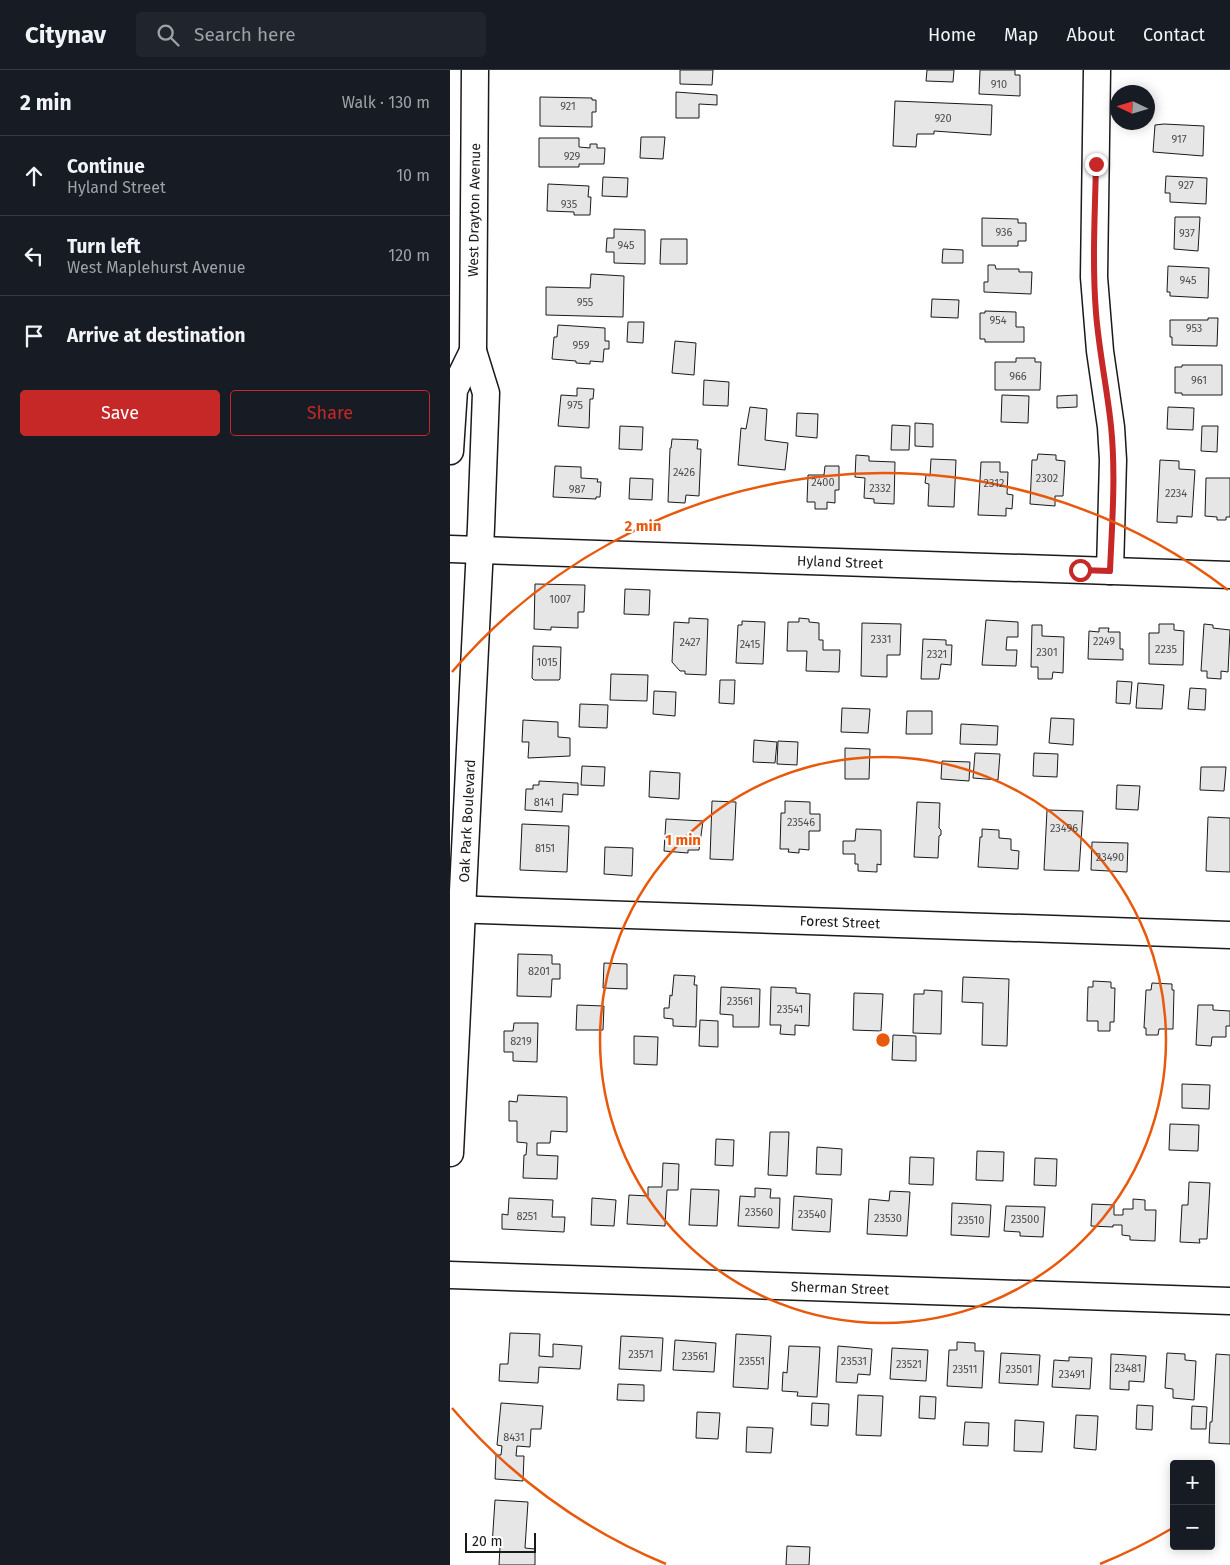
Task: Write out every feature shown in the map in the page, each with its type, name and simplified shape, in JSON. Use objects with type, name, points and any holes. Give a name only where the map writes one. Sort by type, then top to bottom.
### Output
[{"type":"street","name":"West Drayton Avenue","points":[[475,70],[472,351],[486,393],[480,550]]},
{"type":"street","points":[[1097,70],[1094,277],[1100,350],[1111,427],[1113,460],[1110,571]]},
{"type":"street","name":"West Drayton Avenue","points":[[450,451],[454,390],[472,351]]},
{"type":"street","name":"Hyland Street","points":[[450,549],[1230,575]]},
{"type":"street","name":"Oak Park Boulevard","points":[[450,1153],[456,909],[480,550]]},
{"type":"street","name":"Forest Street","points":[[456,909],[1230,935]]},
{"type":"street","name":"Sherman Street","points":[[450,1275],[1230,1301]]},
{"type":"building","points":[[680,70],[713,70],[712,85],[680,84]]},
{"type":"building","points":[[927,70],[954,70],[953,82],[926,81]]},
{"type":"building","points":[[980,70],[1015,70],[1015,75],[1020,75],[1020,96],[979,94]]},
{"type":"building","points":[[676,92],[717,95],[717,105],[699,104],[699,118],[676,118]]},
{"type":"building","points":[[540,97],[592,98],[592,100],[596,100],[596,112],[592,112],[592,127],[540,126]]},
{"type":"building","points":[[895,101],[992,105],[991,135],[934,131],[934,134],[917,134],[916,147],[893,146]]},
{"type":"building","points":[[1155,125],[1204,126],[1203,156],[1153,152]]},
{"type":"building","points":[[641,137],[665,137],[663,159],[640,158]]},
{"type":"building","points":[[539,138],[579,138],[579,147],[590,148],[590,144],[597,144],[597,148],[605,148],[604,164],[579,164],[579,167],[539,167]]},
{"type":"building","points":[[1166,176],[1207,178],[1206,204],[1170,202],[1170,193],[1165,193]]},
{"type":"building","points":[[603,177],[628,178],[627,197],[602,196]]},
{"type":"building","points":[[548,184],[589,186],[588,197],[591,197],[590,215],[574,215],[574,212],[547,211]]},
{"type":"building","points":[[1175,217],[1200,217],[1198,251],[1174,249]]},
{"type":"building","points":[[982,218],[1018,219],[1018,223],[1026,223],[1026,241],[1018,241],[1018,246],[982,246]]},
{"type":"building","points":[[614,229],[645,230],[645,264],[614,263],[614,252],[606,252],[607,238],[614,238]]},
{"type":"building","points":[[661,239],[687,239],[687,264],[660,264]]},
{"type":"building","points":[[943,249],[963,250],[963,263],[942,263]]},
{"type":"building","points":[[988,265],[995,265],[996,269],[1019,269],[1019,272],[1032,272],[1031,294],[984,292],[984,282],[988,282]]},
{"type":"building","points":[[1168,266],[1209,268],[1208,298],[1170,296],[1170,292],[1167,292]]},
{"type":"building","points":[[591,274],[624,276],[623,317],[546,315],[546,287],[590,288]]},
{"type":"building","points":[[932,299],[959,300],[958,318],[931,317]]},
{"type":"building","points":[[985,311],[1016,312],[1016,327],[1024,327],[1024,342],[985,342],[985,339],[980,339],[980,313],[985,313]]},
{"type":"building","points":[[1208,318],[1218,318],[1217,346],[1172,345],[1170,320],[1208,320]]},
{"type":"building","points":[[628,322],[644,322],[643,343],[627,342]]},
{"type":"building","points":[[558,325],[605,328],[605,341],[609,341],[609,349],[604,349],[603,362],[590,361],[590,364],[552,359],[554,337],[557,337]]},
{"type":"building","points":[[675,341],[696,343],[694,375],[672,373]]},
{"type":"building","points":[[1016,358],[1035,358],[1035,362],[1041,362],[1040,390],[995,390],[995,362],[1016,362]]},
{"type":"building","points":[[1182,365],[1222,365],[1222,395],[1182,395],[1182,393],[1175,393],[1175,367],[1182,367]]},
{"type":"building","points":[[704,380],[729,382],[728,406],[703,405]]},
{"type":"building","points":[[577,388],[594,389],[593,399],[590,399],[589,428],[558,426],[561,395],[577,396]]},
{"type":"building","points":[[1002,395],[1029,396],[1028,423],[1001,422]]},
{"type":"building","points":[[1077,395],[1077,407],[1057,408],[1057,396]]},
{"type":"building","points":[[750,407],[767,409],[765,440],[788,443],[785,470],[738,465],[741,428],[746,429]]},
{"type":"building","points":[[1168,407],[1194,408],[1193,430],[1167,429]]},
{"type":"building","points":[[797,413],[818,414],[817,438],[796,436]]},
{"type":"building","points":[[915,423],[933,424],[933,447],[915,446]]},
{"type":"building","points":[[892,425],[910,426],[909,450],[891,450]]},
{"type":"building","points":[[620,426],[643,427],[642,450],[619,449]]},
{"type":"building","points":[[1202,426],[1218,426],[1217,452],[1201,451]]},
{"type":"building","points":[[672,439],[698,440],[697,449],[701,449],[699,496],[686,495],[685,503],[668,502]]},
{"type":"building","points":[[1038,454],[1056,455],[1056,460],[1065,461],[1063,496],[1055,496],[1055,506],[1030,504],[1032,460],[1037,460]]},
{"type":"building","points":[[856,455],[869,456],[869,461],[895,462],[894,504],[874,503],[874,499],[864,498],[865,478],[855,477]]},
{"type":"building","points":[[931,459],[956,460],[954,507],[928,506],[929,484],[925,483],[926,475],[930,476]]},
{"type":"building","points":[[1160,460],[1179,461],[1179,469],[1195,470],[1192,517],[1177,516],[1177,523],[1157,522]]},
{"type":"building","points":[[981,462],[1000,462],[1000,472],[1008,472],[1007,494],[1013,495],[1012,509],[1006,508],[1006,516],[978,515]]},
{"type":"building","points":[[555,466],[581,467],[581,478],[598,479],[597,482],[601,482],[600,497],[596,497],[596,499],[553,497]]},
{"type":"building","points":[[825,466],[839,466],[839,490],[835,490],[835,503],[827,502],[827,509],[815,509],[815,502],[807,502],[808,475],[824,475]]},
{"type":"building","points":[[630,478],[653,479],[652,500],[629,499]]},
{"type":"building","points":[[1206,478],[1230,478],[1230,517],[1226,517],[1226,520],[1217,520],[1217,517],[1205,516]]},
{"type":"building","points":[[535,584],[585,585],[584,612],[578,612],[578,628],[551,627],[551,630],[534,629]]},
{"type":"building","points":[[625,589],[650,590],[649,615],[624,614]]},
{"type":"building","points":[[689,618],[708,619],[706,675],[685,674],[685,671],[680,671],[672,662],[674,622],[689,623]]},
{"type":"building","points":[[799,618],[819,623],[819,640],[823,640],[823,650],[840,650],[839,672],[806,671],[807,651],[787,651],[788,622],[799,622]]},
{"type":"building","points":[[986,620],[1018,622],[1018,637],[1007,637],[1006,650],[1017,650],[1016,666],[982,665]]},
{"type":"building","points":[[742,621],[765,622],[763,664],[736,663],[738,625],[742,625]]},
{"type":"building","points":[[862,623],[901,624],[900,655],[887,655],[887,677],[861,676]]},
{"type":"building","points":[[1159,624],[1174,624],[1174,630],[1184,631],[1183,665],[1149,664],[1149,633],[1159,633]]},
{"type":"building","points":[[1204,624],[1213,625],[1213,628],[1230,630],[1228,672],[1221,671],[1221,679],[1207,678],[1207,671],[1201,671]]},
{"type":"building","points":[[1032,625],[1042,625],[1042,636],[1064,637],[1063,673],[1053,672],[1052,679],[1038,679],[1038,667],[1031,667]]},
{"type":"building","points":[[1099,628],[1109,628],[1108,632],[1120,632],[1120,649],[1123,649],[1123,660],[1088,659],[1089,631],[1099,632]]},
{"type":"building","points":[[923,639],[946,640],[946,645],[952,645],[951,665],[941,664],[939,679],[921,679]]},
{"type":"building","points":[[533,646],[561,647],[559,680],[534,680],[532,678]]},
{"type":"building","points":[[611,674],[648,675],[647,701],[610,700]]},
{"type":"building","points":[[720,680],[735,680],[734,704],[719,703]]},
{"type":"building","points":[[1117,681],[1132,682],[1130,704],[1116,703]]},
{"type":"building","points":[[1138,683],[1164,685],[1162,709],[1136,708]]},
{"type":"building","points":[[1190,688],[1206,689],[1205,710],[1188,709]]},
{"type":"building","points":[[654,691],[676,692],[675,716],[653,714]]},
{"type":"building","points":[[580,704],[608,705],[607,728],[579,727]]},
{"type":"building","points":[[842,708],[870,709],[868,733],[841,732]]},
{"type":"building","points":[[907,711],[932,711],[932,734],[906,734]]},
{"type":"building","points":[[1051,718],[1074,719],[1073,745],[1049,743]]},
{"type":"building","points":[[523,720],[558,722],[558,737],[570,738],[570,756],[528,758],[529,742],[522,742]]},
{"type":"building","points":[[961,724],[998,726],[997,745],[960,744]]},
{"type":"building","points":[[754,740],[777,742],[775,763],[753,762]]},
{"type":"building","points":[[778,741],[798,742],[797,765],[777,764]]},
{"type":"building","points":[[845,748],[870,749],[869,779],[845,779]]},
{"type":"building","points":[[975,753],[1000,754],[998,780],[973,778]]},
{"type":"building","points":[[1034,753],[1058,754],[1057,777],[1033,776]]},
{"type":"building","points":[[942,761],[970,762],[969,781],[941,779]]},
{"type":"building","points":[[582,766],[605,767],[604,786],[581,785]]},
{"type":"building","points":[[1201,767],[1226,767],[1224,791],[1200,790]]},
{"type":"building","points":[[650,771],[680,773],[679,799],[649,797]]},
{"type":"building","points":[[539,781],[578,783],[578,795],[563,794],[562,812],[525,810],[526,789],[533,789],[533,785],[539,785]]},
{"type":"building","points":[[1117,785],[1140,786],[1138,810],[1116,809]]},
{"type":"building","points":[[712,801],[736,802],[733,860],[710,859]]},
{"type":"building","points":[[785,801],[810,802],[810,814],[820,814],[820,831],[809,831],[809,850],[799,849],[799,853],[788,852],[789,849],[780,849],[781,813],[785,813]]},
{"type":"building","points":[[917,802],[940,803],[939,828],[941,835],[939,836],[938,858],[914,857]]},
{"type":"building","points":[[1047,810],[1083,811],[1079,871],[1044,870]]},
{"type":"building","points":[[1208,817],[1230,818],[1230,872],[1206,871]]},
{"type":"building","points":[[666,819],[703,821],[699,850],[688,850],[688,853],[664,851]]},
{"type":"building","points":[[522,824],[569,826],[567,872],[520,870]]},
{"type":"building","points":[[856,829],[881,830],[881,865],[877,864],[877,872],[858,871],[858,864],[855,864],[855,854],[843,854],[843,841],[855,841]]},
{"type":"building","points":[[982,829],[999,830],[999,838],[1011,839],[1011,850],[1019,851],[1018,869],[978,867]]},
{"type":"building","points":[[1092,842],[1128,843],[1127,872],[1091,870]]},
{"type":"building","points":[[605,847],[633,848],[632,876],[604,874]]},
{"type":"building","points":[[518,954],[552,955],[552,964],[560,964],[560,979],[552,979],[551,997],[517,996]]},
{"type":"building","points":[[604,963],[627,964],[627,989],[603,988]]},
{"type":"building","points":[[674,975],[695,976],[694,985],[697,985],[696,1027],[673,1026],[673,1019],[664,1018],[664,1008],[669,1008],[670,995],[672,996]]},
{"type":"building","points":[[963,977],[1009,979],[1007,1046],[982,1045],[983,1003],[962,1002]]},
{"type":"building","points":[[1093,981],[1111,982],[1111,988],[1115,988],[1114,1022],[1110,1022],[1110,1031],[1098,1031],[1098,1021],[1087,1021],[1088,987],[1093,987]]},
{"type":"building","points":[[1152,983],[1172,984],[1172,990],[1174,990],[1173,1029],[1159,1029],[1158,1035],[1146,1035],[1146,1028],[1144,1028],[1146,990],[1151,990]]},
{"type":"building","points":[[721,987],[760,989],[759,1027],[733,1027],[733,1015],[720,1014]]},
{"type":"building","points":[[771,987],[796,988],[796,993],[810,994],[809,1026],[795,1025],[795,1035],[780,1034],[781,1025],[770,1025]]},
{"type":"building","points":[[924,990],[942,991],[941,1034],[913,1033],[914,994],[924,994]]},
{"type":"building","points":[[854,993],[883,994],[881,1031],[853,1030]]},
{"type":"building","points":[[577,1005],[604,1006],[603,1030],[576,1030]]},
{"type":"building","points":[[1198,1005],[1213,1005],[1213,1010],[1230,1011],[1230,1026],[1226,1026],[1226,1037],[1212,1037],[1211,1046],[1196,1045]]},
{"type":"building","points":[[700,1020],[718,1021],[718,1047],[699,1046]]},
{"type":"building","points":[[514,1023],[538,1023],[537,1062],[513,1061],[513,1052],[504,1052],[504,1031],[513,1031]]},
{"type":"building","points":[[893,1035],[916,1036],[916,1061],[892,1060]]},
{"type":"building","points":[[634,1036],[658,1037],[657,1065],[634,1064]]},
{"type":"building","points":[[1182,1084],[1210,1085],[1209,1109],[1182,1108]]},
{"type":"building","points":[[518,1095],[567,1097],[567,1132],[551,1131],[550,1143],[537,1143],[537,1155],[558,1156],[557,1179],[523,1178],[524,1155],[526,1155],[527,1143],[517,1142],[517,1121],[509,1121],[509,1101],[517,1102]]},
{"type":"building","points":[[1170,1124],[1199,1125],[1198,1151],[1169,1150]]},
{"type":"building","points":[[770,1132],[789,1132],[787,1176],[768,1175]]},
{"type":"building","points":[[716,1139],[734,1140],[733,1166],[715,1165]]},
{"type":"building","points":[[817,1147],[842,1149],[841,1175],[816,1174]]},
{"type":"building","points":[[977,1151],[1004,1152],[1003,1181],[976,1180]]},
{"type":"building","points":[[910,1157],[934,1158],[933,1185],[909,1184]]},
{"type":"building","points":[[1035,1158],[1057,1159],[1056,1186],[1034,1185]]},
{"type":"building","points":[[663,1163],[679,1164],[678,1190],[667,1190],[665,1226],[627,1224],[629,1195],[648,1196],[648,1187],[662,1187]]},
{"type":"building","points":[[1189,1182],[1210,1183],[1207,1239],[1199,1239],[1200,1243],[1180,1242],[1182,1205],[1188,1205]]},
{"type":"building","points":[[755,1188],[771,1189],[770,1198],[780,1198],[779,1228],[738,1226],[740,1196],[755,1197]]},
{"type":"building","points":[[691,1189],[719,1190],[717,1226],[689,1225]]},
{"type":"building","points":[[890,1191],[910,1192],[907,1236],[867,1234],[869,1199],[889,1201]]},
{"type":"building","points":[[794,1196],[832,1199],[830,1232],[792,1230]]},
{"type":"building","points":[[509,1198],[553,1200],[552,1217],[565,1217],[564,1232],[502,1229],[502,1214],[508,1215]]},
{"type":"building","points":[[592,1198],[616,1200],[614,1226],[591,1225]]},
{"type":"building","points":[[1133,1199],[1145,1200],[1145,1210],[1156,1210],[1155,1241],[1130,1240],[1130,1236],[1122,1235],[1122,1225],[1113,1225],[1113,1227],[1091,1226],[1092,1204],[1114,1205],[1114,1215],[1123,1215],[1123,1209],[1133,1209]]},
{"type":"building","points":[[952,1203],[991,1205],[989,1237],[951,1235]]},
{"type":"building","points":[[1006,1206],[1045,1207],[1043,1237],[1020,1236],[1020,1232],[1004,1231]]},
{"type":"building","points":[[510,1333],[540,1334],[539,1356],[553,1357],[553,1344],[582,1346],[580,1369],[539,1367],[538,1383],[499,1381],[500,1364],[508,1364]]},
{"type":"building","points":[[736,1334],[771,1336],[768,1389],[733,1387]]},
{"type":"building","points":[[621,1336],[663,1338],[661,1371],[619,1369]]},
{"type":"building","points":[[675,1340],[716,1343],[714,1372],[673,1370]]},
{"type":"building","points":[[957,1342],[975,1343],[975,1351],[984,1351],[982,1388],[947,1386],[949,1350],[957,1350]]},
{"type":"building","points":[[789,1346],[820,1347],[817,1397],[797,1396],[798,1392],[782,1391],[783,1372],[787,1373]]},
{"type":"building","points":[[838,1346],[872,1349],[870,1375],[858,1374],[857,1383],[836,1382]]},
{"type":"building","points":[[892,1348],[928,1350],[926,1381],[890,1379]]},
{"type":"building","points":[[1001,1353],[1040,1355],[1038,1385],[999,1383]]},
{"type":"building","points":[[1167,1353],[1185,1354],[1185,1360],[1196,1361],[1194,1400],[1173,1398],[1173,1389],[1165,1388]]},
{"type":"building","points":[[1111,1354],[1146,1356],[1144,1382],[1129,1381],[1129,1390],[1110,1389]]},
{"type":"building","points":[[1216,1354],[1230,1355],[1230,1444],[1209,1443]]},
{"type":"building","points":[[1069,1357],[1092,1358],[1090,1389],[1052,1387],[1054,1360],[1069,1361]]},
{"type":"building","points":[[618,1384],[644,1385],[644,1401],[617,1400]]},
{"type":"building","points":[[858,1395],[883,1396],[881,1436],[856,1435]]},
{"type":"building","points":[[920,1396],[936,1397],[935,1419],[919,1418]]},
{"type":"building","points":[[501,1403],[543,1406],[541,1429],[531,1429],[530,1447],[517,1446],[516,1456],[524,1456],[523,1481],[495,1479],[496,1455],[501,1455],[502,1446],[497,1445]]},
{"type":"building","points":[[812,1403],[829,1404],[828,1426],[811,1425]]},
{"type":"building","points":[[1137,1405],[1153,1406],[1152,1430],[1136,1429]]},
{"type":"building","points":[[1192,1406],[1207,1407],[1206,1429],[1191,1429]]},
{"type":"building","points":[[697,1412],[720,1413],[718,1439],[696,1438]]},
{"type":"building","points":[[1076,1415],[1098,1416],[1096,1450],[1074,1448]]},
{"type":"building","points":[[1015,1420],[1044,1422],[1042,1452],[1014,1451]]},
{"type":"building","points":[[965,1422],[989,1423],[988,1446],[963,1445]]},
{"type":"building","points":[[747,1427],[773,1428],[771,1453],[746,1452]]},
{"type":"building","points":[[495,1500],[528,1502],[525,1548],[535,1549],[535,1565],[499,1565],[500,1547],[492,1546]]},
{"type":"building","points":[[787,1546],[810,1547],[809,1565],[786,1565]]},
{"type":"route","points":[[1080,570],[1110,571],[1111,548],[1113,460],[1111,427],[1100,350],[1094,277],[1096,164]]}]
